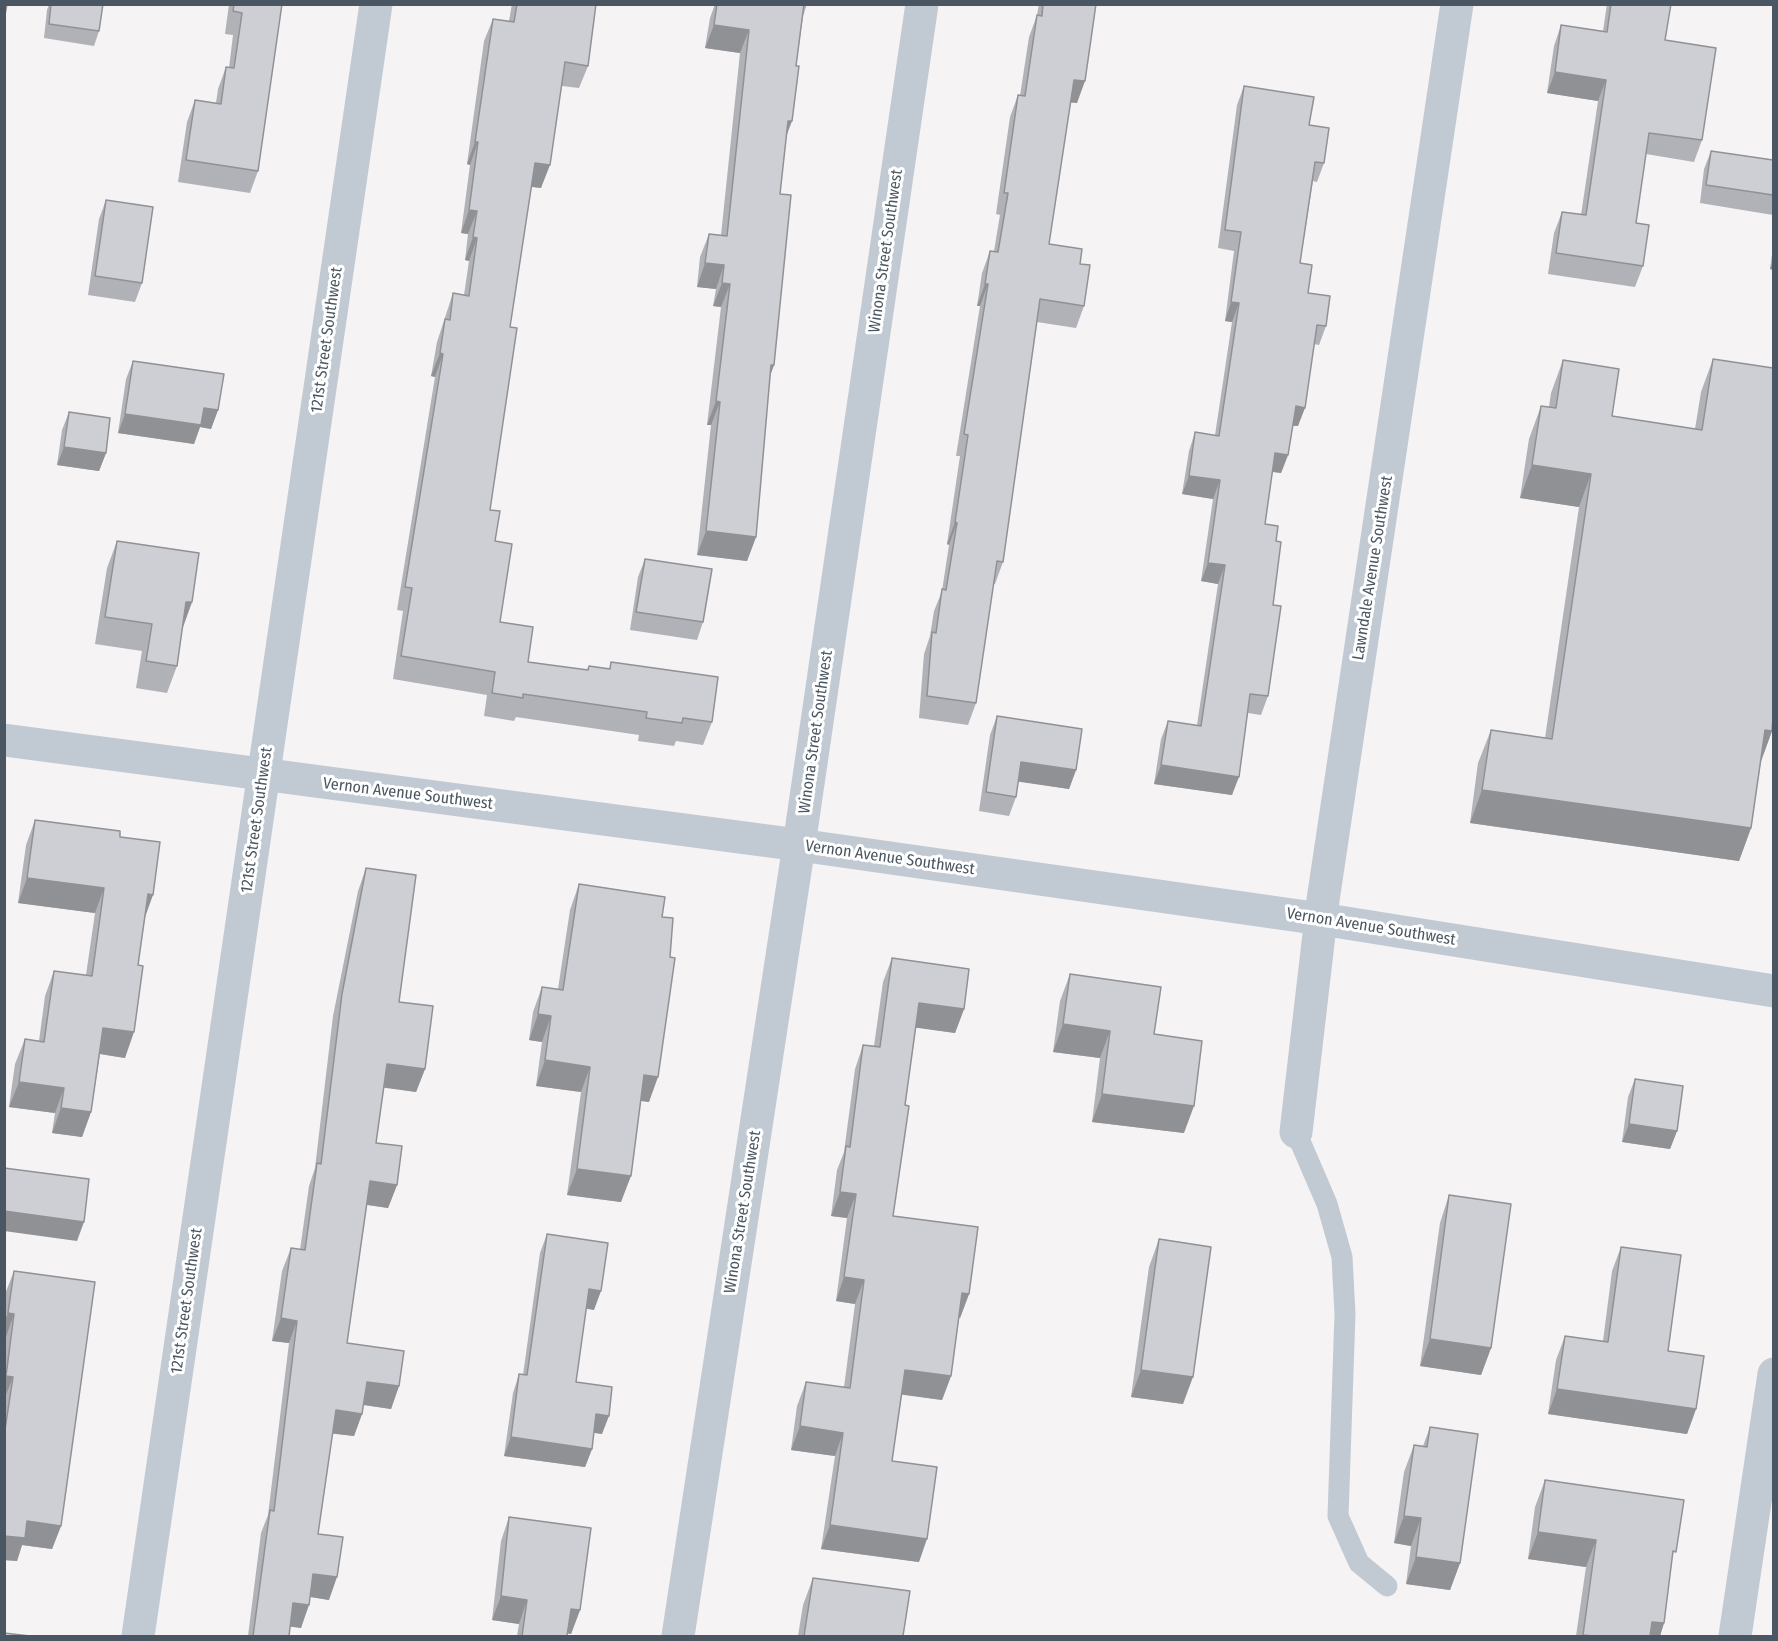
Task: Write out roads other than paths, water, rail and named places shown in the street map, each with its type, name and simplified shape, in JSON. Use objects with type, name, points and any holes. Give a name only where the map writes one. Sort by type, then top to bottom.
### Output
[{"type":"street","name":"121st Street Southwest","points":[[138,1636],[376,4]]},
{"type":"street","name":"Winona Street Southwest","points":[[678,1636],[799,845],[922,4]]},
{"type":"street","name":"Lawndale Avenue Southwest","points":[[1296,1132],[1321,919],[1457,4]]},
{"type":"street","name":"Vernon Avenue Southwest","points":[[4,740],[799,845],[1321,919],[1773,991]]},
{"type":"street","points":[[1735,1636],[1773,1374]]},
{"type":"lane","points":[[1296,1132],[1327,1204],[1342,1257],[1345,1314],[1338,1516],[1359,1563],[1387,1586]]}]
